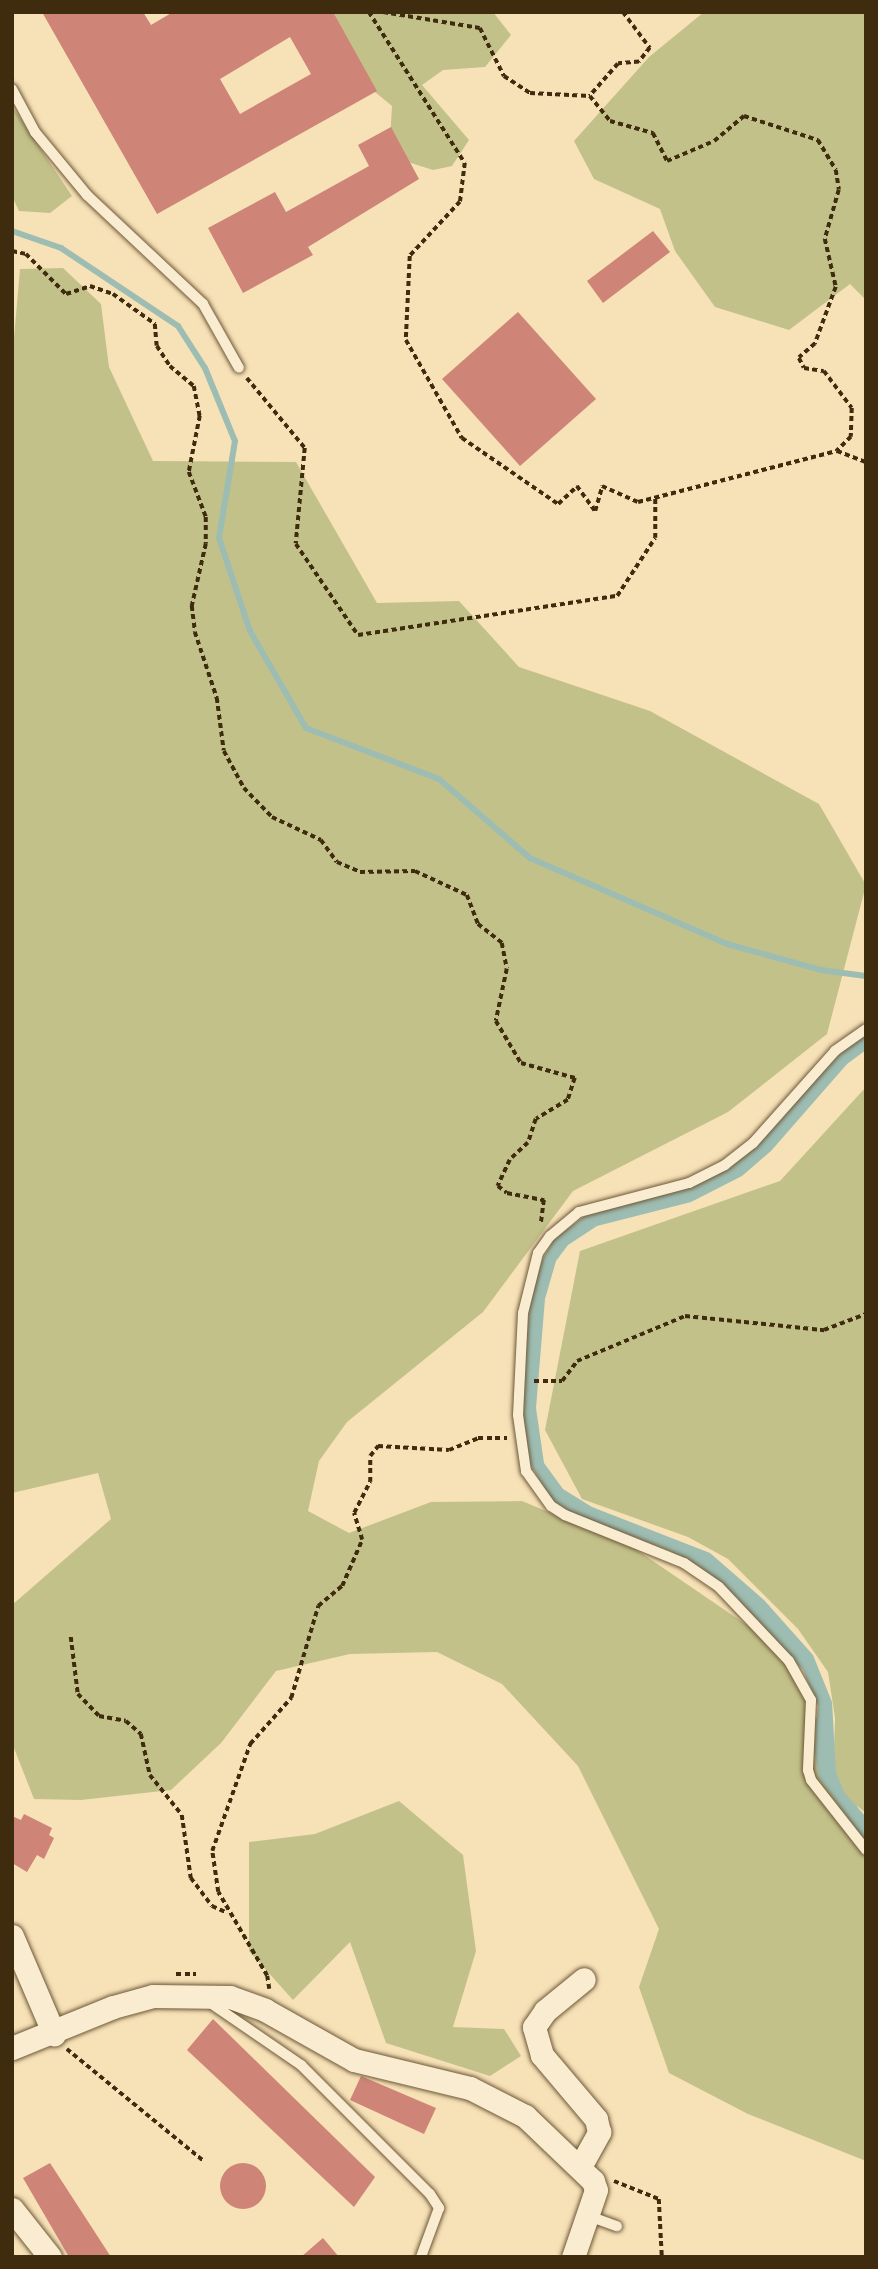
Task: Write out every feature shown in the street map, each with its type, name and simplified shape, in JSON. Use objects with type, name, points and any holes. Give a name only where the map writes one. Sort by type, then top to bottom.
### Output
[{"type":"street","points":[[12,1936],[58,2039]]},
{"type":"street","points":[[581,2165],[599,2132],[596,2119],[542,2055],[534,2027],[545,2011],[584,1979]]},
{"type":"street","points":[[12,2048],[58,2039],[113,2007],[153,1996],[194,1993],[230,1997],[265,2010],[354,2060],[470,2088],[525,2116],[581,2165],[596,2190],[573,2257]]},
{"type":"street","points":[[12,2209],[50,2257]]},
{"type":"lane","points":[[12,89],[35,132],[87,195],[203,304],[239,368]]},
{"type":"lane","points":[[866,1029],[835,1051],[753,1143],[725,1165],[689,1183],[579,1212],[550,1236],[538,1253],[523,1313],[518,1381],[519,1438],[526,1471],[551,1506],[565,1516],[684,1563],[719,1587],[789,1661],[811,1700],[808,1770],[811,1780],[866,1850]]},
{"type":"lane","points":[[194,1993],[301,2065],[430,2194],[439,2208],[421,2257]]},
{"type":"lane","points":[[586,2215],[617,2226]]},
{"type":"path","points":[[369,12],[466,163],[460,202],[410,256],[405,340],[463,438],[558,504],[577,486],[595,511],[602,486],[638,502],[837,451],[851,437],[852,408],[824,371],[804,368],[799,358],[815,344],[836,287],[825,239],[839,190],[836,170],[818,140],[744,116],[714,141],[667,161],[653,133],[610,121],[590,96],[530,93],[504,76],[480,28],[383,12]]},
{"type":"path","points":[[590,96],[618,64],[639,62],[650,48],[623,12]]},
{"type":"path","points":[[12,251],[26,254],[66,294],[90,286],[113,294],[155,324],[157,346],[170,366],[194,386],[200,416],[189,472],[206,517],[206,544],[192,606],[195,632],[216,698],[224,751],[244,788],[272,817],[321,840],[337,862],[360,872],[415,871],[467,895],[478,924],[502,943],[507,969],[496,1021],[521,1063],[575,1078],[568,1100],[536,1118],[528,1143],[510,1160],[498,1186],[507,1193],[544,1200],[538,1253]]},
{"type":"path","points":[[239,368],[305,448],[296,544],[358,635],[617,596],[655,538],[655,498]]},
{"type":"path","points":[[837,451],[866,462]]},
{"type":"path","points":[[518,1381],[562,1381],[577,1361],[685,1316],[824,1330],[866,1314]]},
{"type":"path","points":[[268,1996],[267,1976],[218,1892],[212,1851],[250,1744],[291,1698],[318,1606],[342,1586],[362,1540],[354,1513],[370,1482],[374,1450],[378,1446],[449,1450],[478,1438],[519,1438]]},
{"type":"path","points":[[71,1636],[78,1694],[99,1716],[126,1721],[141,1734],[150,1775],[182,1815],[191,1878],[212,1906],[230,1913]]},
{"type":"path","points":[[58,2039],[205,2162]]},
{"type":"path","points":[[581,2165],[659,2199],[662,2257]]},
{"type":"shaded area","points":[[320,12],[493,12],[511,35],[485,67],[443,70],[422,85],[469,140],[452,166],[433,170],[389,156],[392,106],[358,78]]},
{"type":"shaded area","points":[[704,12],[866,12],[866,300],[850,284],[789,330],[715,307],[675,251],[660,209],[594,179],[574,141],[649,57]]},
{"type":"shaded area","points":[[12,106],[72,196],[50,213],[19,211],[12,196]]},
{"type":"shaded area","points":[[63,268],[101,304],[109,367],[153,461],[296,462],[377,603],[459,601],[519,667],[650,711],[819,804],[866,885],[827,1034],[728,1112],[573,1191],[483,1312],[347,1422],[319,1461],[308,1511],[349,1533],[431,1502],[522,1501],[634,1548],[776,1645],[834,1750],[835,1718],[828,1672],[798,1629],[728,1559],[688,1537],[582,1499],[545,1430],[580,1251],[780,1181],[866,1087],[866,1813],[857,1806],[866,1826],[866,2161],[748,2114],[669,2073],[639,1987],[659,1929],[578,1766],[502,1684],[437,1652],[350,1654],[276,1671],[221,1743],[171,1790],[81,1800],[34,1799],[12,1743],[12,1605],[111,1519],[98,1473],[12,1493],[12,361],[20,269]]},
{"type":"shaded area","points":[[399,1801],[463,1855],[476,1951],[453,2027],[504,2029],[521,2056],[490,2076],[386,2043],[350,1942],[293,2000],[249,1951],[249,1842],[315,1834]]},
{"type":"water","points":[[866,1034],[866,1050],[847,1064],[771,1151],[742,1176],[691,1202],[597,1226],[568,1245],[556,1261],[545,1299],[536,1408],[544,1463],[563,1489],[592,1507],[710,1553],[764,1600],[813,1655],[832,1702],[836,1772],[844,1792],[866,1817],[866,1843],[819,1778],[814,1747],[818,1706],[803,1670],[714,1577],[670,1551],[577,1516],[552,1500],[530,1464],[524,1437],[523,1378],[530,1299],[542,1260],[554,1239],[589,1213],[695,1185],[733,1165],[847,1047]]},
{"type":"building","points":[[42,12],[143,12],[151,25],[173,12],[333,12],[377,91],[157,214]],"holes":[[[290,37],[311,74],[240,114],[220,79]]]},
{"type":"building","points":[[391,127],[419,179],[308,247],[313,255],[243,293],[208,228],[275,192],[286,212],[369,166],[358,145]]},
{"type":"building","points":[[653,231],[670,252],[603,303],[587,281]]},
{"type":"building","points":[[518,312],[596,399],[520,466],[442,379]]},
{"type":"building","points":[[24,1814],[52,1828],[49,1835],[54,1838],[44,1859],[37,1855],[27,1872],[12,1863],[12,1816],[21,1820]]},
{"type":"building","points":[[213,2019],[375,2177],[354,2207],[187,2050]]},
{"type":"building","points":[[361,2076],[436,2108],[424,2134],[350,2100]]},
{"type":"building","points":[[50,2163],[111,2257],[69,2257],[23,2178]]},
{"type":"building","points":[[243,2163],[259,2170],[266,2186],[259,2202],[243,2209],[227,2202],[220,2186],[227,2170]]},
{"type":"building","points":[[323,2238],[339,2257],[301,2257]]},
{"type":"waterway","points":[[12,231],[61,248],[178,326],[205,368],[235,441],[219,538],[250,631],[306,728],[439,779],[530,858],[727,944],[821,970],[866,976]]}]
